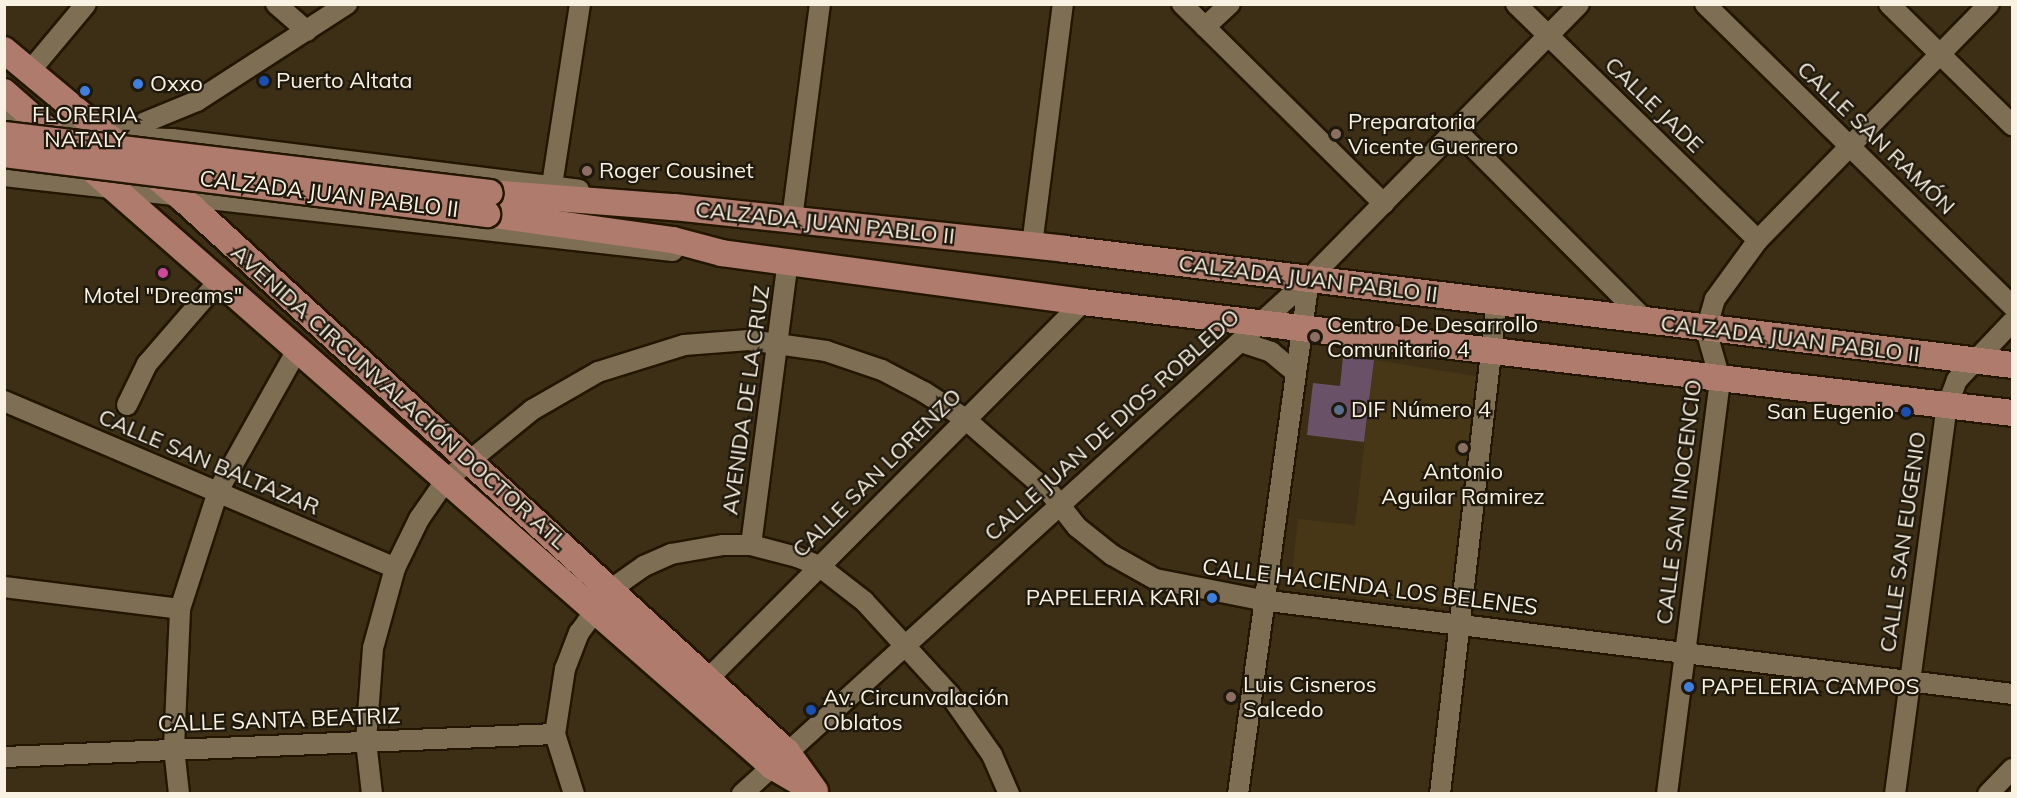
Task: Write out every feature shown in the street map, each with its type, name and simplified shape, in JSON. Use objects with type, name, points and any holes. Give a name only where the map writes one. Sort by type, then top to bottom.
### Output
[{"type":"main road","name":"AVENIDA CIRCUNVALACIÓN DOCTOR ATL","points":[[4,50],[183,199],[467,459],[603,598],[779,759]]},
{"type":"main road","name":"AVENIDA CIRCUNVALACIÓN DOCTOR ATL","points":[[4,92],[112,190],[446,480],[708,679],[779,759]]},
{"type":"main road","name":"CALZADA JUAN PABLO II","points":[[4,135],[488,203],[673,240],[722,253],[1083,302],[2013,413]]},
{"type":"main road","name":"CALZADA JUAN PABLO II","points":[[4,154],[488,203],[674,207],[792,219],[1032,245],[1706,330],[2013,365]]},
{"type":"main road","points":[[779,759],[816,792]]},
{"type":"street","points":[[30,71],[86,4]]},
{"type":"street","points":[[276,4],[307,31]]},
{"type":"street","points":[[108,137],[180,111],[347,4]]},
{"type":"street","points":[[552,185],[580,4]]},
{"type":"street","points":[[792,219],[820,4]]},
{"type":"street","points":[[1032,245],[1063,4]]},
{"type":"street","points":[[1182,4],[1384,204]]},
{"type":"street","points":[[1205,27],[1230,4]]},
{"type":"street","name":"CALLE JADE","points":[[1516,4],[1758,240]]},
{"type":"street","name":"CALLE JUAN DE DIOS ROBLEDO","points":[[742,794],[904,641],[1059,505],[1309,279],[1580,4]]},
{"type":"street","name":"CALLE SAN RAMÓN","points":[[1705,4],[2013,306]]},
{"type":"street","points":[[1889,4],[2013,125]]},
{"type":"street","points":[[1706,330],[1724,282],[1758,240],[1989,4]]},
{"type":"street","points":[[4,122],[18,147],[4,176]]},
{"type":"street","name":"CALZADA JUAN PABLO II","points":[[4,122],[41,124],[108,137],[552,185],[674,207]]},
{"type":"street","points":[[1456,130],[1647,322]]},
{"type":"street","points":[[236,204],[225,175],[244,150]]},
{"type":"street","name":"CALZADA JUAN PABLO II","points":[[4,176],[183,199],[613,247],[722,253]]},
{"type":"street","name":"AVENIDA DE LA CRUZ","points":[[751,545],[780,342],[788,262]]},
{"type":"street","points":[[1238,794],[1261,600],[1309,279]]},
{"type":"street","points":[[127,405],[147,364],[218,282]]},
{"type":"street","name":"CALLE SAN LORENZO","points":[[708,679],[964,418],[1083,302]]},
{"type":"street","points":[[1440,794],[1497,302]]},
{"type":"street","name":"CALLE SAN EUGENIO","points":[[1896,794],[1908,680],[1947,406],[1957,380],[2013,322]]},
{"type":"street","name":"CALLE SAN INOCENCIO","points":[[1667,794],[1720,379],[1706,330]]},
{"type":"street","name":"CALLE HACIENDA LOS BELENES","points":[[372,794],[366,741],[373,648],[395,568],[446,480],[467,459],[532,410],[598,372],[642,355],[684,345],[780,342],[826,351],[882,370],[964,418],[1059,505],[1077,527],[1112,555],[1155,579],[1261,600],[1684,651],[2013,694]]},
{"type":"street","points":[[1240,342],[1271,352],[1295,372]]},
{"type":"street","points":[[179,794],[174,748],[180,609],[218,491],[297,350]]},
{"type":"street","name":"CALLE SAN BALTAZAR","points":[[4,400],[395,568]]},
{"type":"street","points":[[574,794],[555,734],[565,669],[603,598],[671,554],[751,545],[819,566],[904,641],[974,729],[1009,794]]},
{"type":"street","points":[[4,587],[180,609]]},
{"type":"street","name":"CALLE SANTA BEATRIZ","points":[[4,757],[174,748],[555,734]]},
{"type":"street","points":[[1988,794],[2013,769]]},
{"type":"shaded area","points":[[1374,360],[1476,376],[1451,602],[1444,608],[1290,588],[1298,519],[1355,525]]},
{"type":"building","name":"DIF Número 4","points":[[1343,357],[1374,360],[1364,442],[1307,435],[1313,383],[1340,386]]},
{"type":"place","name":"Puerto Altata","points":[[264,81]]},
{"type":"place","name":"Oxxo","points":[[138,84]]},
{"type":"place","name":"FLORERIA NATALY","points":[[85,91]]},
{"type":"place","name":"Preparatoria Vicente Guerrero","points":[[1336,134]]},
{"type":"place","name":"Roger Cousinet","points":[[587,171]]},
{"type":"place","name":"Motel \"Dreams\"","points":[[163,273]]},
{"type":"place","name":"Centro De Desarrollo Comunitario 4","points":[[1315,337]]},
{"type":"place","name":"DIF Número 4","points":[[1339,410]]},
{"type":"place","name":"San Eugenio","points":[[1906,412]]},
{"type":"place","name":"Antonio Aguilar Ramirez","points":[[1463,448]]},
{"type":"place","name":"PAPELERIA KARI","points":[[1212,598]]},
{"type":"place","name":"PAPELERIA CAMPOS","points":[[1689,687]]},
{"type":"place","name":"Luis Cisneros Salcedo","points":[[1231,697]]},
{"type":"place","name":"Av. Circunvalación Oblatos","points":[[811,710]]}]
